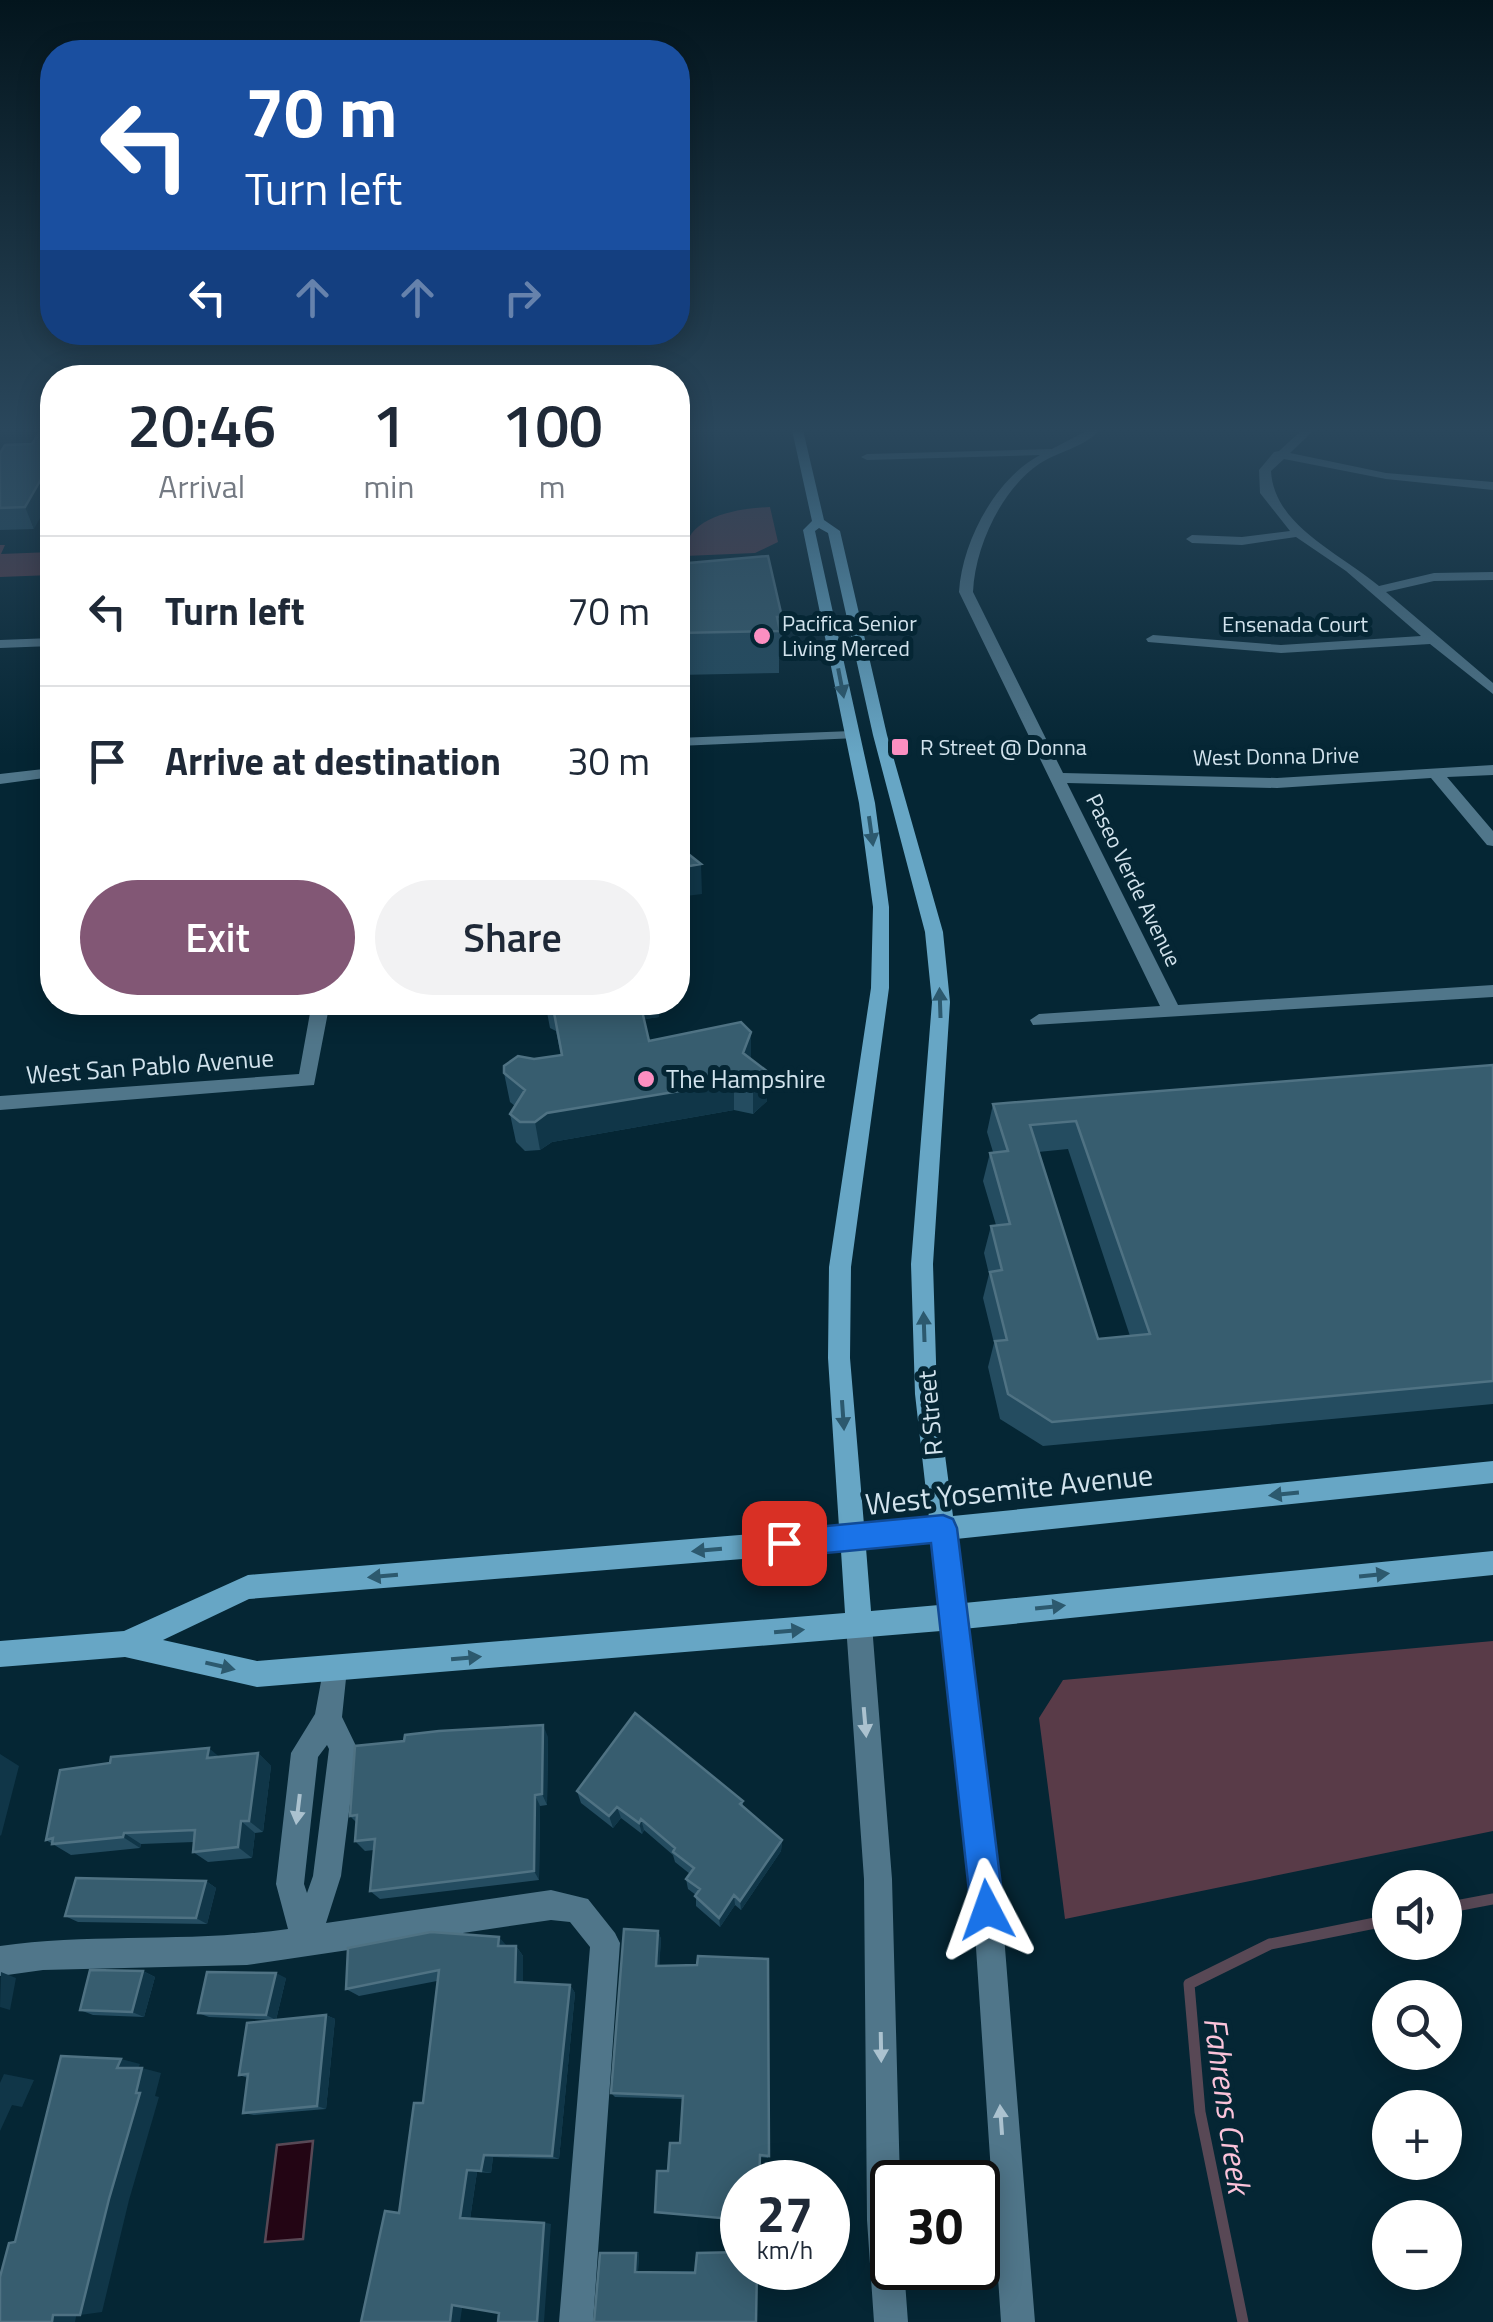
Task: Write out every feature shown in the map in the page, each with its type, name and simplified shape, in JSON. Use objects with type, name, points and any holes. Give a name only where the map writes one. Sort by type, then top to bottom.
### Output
[{"type":"street","name":"R Street","points":[[811,538],[867,803],[881,907],[880,988],[840,1266],[839,1358],[878,1879],[884,2220],[891,2322]]},
{"type":"street","name":"R Street","points":[[836,538],[880,735],[934,932],[941,1002],[922,1264],[926,1394],[985,1873],[1018,2322]]},
{"type":"street","name":"Paseo Verde Avenue","points":[[980,538],[964,574],[966,592],[1172,1011]]},
{"type":"street","points":[[1192,539],[1260,538]]},
{"type":"street","points":[[1305,538],[1437,639],[1493,690]]},
{"type":"street","points":[[1377,591],[1400,582],[1439,576],[1493,576]]},
{"type":"street","name":"Ensenada Court","points":[[1153,639],[1282,649],[1437,639]]},
{"type":"street","points":[[0,644],[40,642]]},
{"type":"street","points":[[690,742],[852,735]]},
{"type":"street","name":"West Donna Drive","points":[[1060,778],[1277,783],[1493,770]]},
{"type":"street","points":[[0,779],[40,774]]},
{"type":"street","points":[[1436,774],[1493,840]]},
{"type":"street","points":[[1039,1020],[1493,991]]},
{"type":"street","name":"West San Pablo Avenue","points":[[2,1107],[304,1080],[318,1015]]},
{"type":"street","name":"West Yosemite Avenue","points":[[125,1644],[248,1587],[851,1538],[1493,1472]]},
{"type":"street","name":"West Yosemite Avenue","points":[[0,1654],[125,1644],[257,1674],[953,1617],[1493,1563]]},
{"type":"street","points":[[306,1942],[327,1876],[343,1748],[328,1719],[334,1669]]},
{"type":"street","points":[[0,1961],[43,1955],[247,1950],[551,1905],[578,1909],[605,1943],[576,2322]]},
{"type":"shaded area","points":[[690,538],[777,538],[778,542],[755,553],[690,556]]},
{"type":"shaded area","points":[[0,545],[5,545],[1,554],[40,552],[40,575],[0,577]]},
{"type":"shaded area","points":[[1493,1641],[1493,1831],[1065,1919],[1039,1718],[1063,1680]]},
{"type":"shaded area","points":[[313,2141],[303,2239],[265,2242],[277,2145]]},
{"type":"building","points":[[768,556],[782,617],[777,617],[780,631],[690,633],[690,563]]},
{"type":"building","points":[[554,1015],[643,1015],[649,1041],[741,1022],[751,1032],[743,1053],[768,1072],[753,1085],[734,1082],[547,1113],[535,1122],[520,1122],[510,1114],[525,1090],[504,1073],[504,1066],[518,1056],[534,1059],[562,1055]]},
{"type":"building","points":[[1493,1065],[1493,1381],[1052,1422],[1008,1394],[995,1341],[1007,1340],[990,1272],[1002,1270],[991,1226],[1010,1224],[990,1153],[1008,1151],[993,1104]],"holes":[[[1076,1121],[1150,1334],[1098,1339],[1030,1125]]]},
{"type":"building","points":[[635,1713],[743,1801],[740,1804],[782,1840],[740,1901],[734,1895],[719,1918],[695,1896],[700,1889],[686,1879],[694,1868],[673,1852],[675,1848],[641,1819],[639,1823],[617,1807],[609,1816],[577,1791]]},
{"type":"building","points":[[543,1725],[542,1794],[535,1795],[534,1871],[370,1891],[375,1839],[355,1841],[357,1815],[350,1816],[355,1746],[404,1741],[405,1735],[439,1731]]},
{"type":"building","points":[[209,1748],[207,1758],[258,1753],[249,1821],[241,1821],[238,1847],[193,1852],[195,1830],[124,1833],[123,1837],[52,1844],[53,1838],[46,1840],[60,1770],[110,1763],[111,1757]]},
{"type":"building","points":[[76,1878],[206,1881],[196,1918],[65,1916]]},
{"type":"building","points":[[624,1929],[658,1931],[656,1966],[697,1965],[698,1956],[768,1959],[769,2156],[760,2155],[760,2160],[720,2160],[720,2218],[655,2212],[657,2171],[668,2171],[670,2143],[680,2143],[683,2096],[611,2093]]},
{"type":"building","points":[[431,1932],[499,1937],[498,1946],[516,1946],[515,1982],[570,1985],[552,2156],[484,2155],[481,2171],[467,2170],[460,2218],[544,2223],[537,2322],[498,2322],[499,2313],[452,2305],[450,2322],[361,2322],[385,2211],[399,2213],[414,2103],[423,2103],[439,1970],[346,1989],[348,1948]]},
{"type":"building","points":[[90,1970],[143,1971],[132,2012],[80,2010]]},
{"type":"building","points":[[207,1972],[276,1973],[266,2015],[198,2013]]},
{"type":"building","points":[[326,2015],[317,2106],[243,2113],[248,2074],[239,2075],[247,2023]]},
{"type":"building","points":[[61,2056],[121,2059],[117,2068],[142,2068],[136,2093],[140,2093],[80,2315],[53,2315],[52,2322],[0,2322],[0,2277],[9,2243],[15,2242]]},
{"type":"building","points":[[720,2252],[720,2290],[757,2290],[756,2322],[594,2322],[600,2253],[636,2253],[635,2272],[695,2273],[697,2253]]},
{"type":"waterway","name":"Fahrens Creek","points":[[1462,1905],[1493,1899]]},
{"type":"waterway","points":[[1243,2322],[1200,2112],[1189,1984],[1270,1944],[1372,1924]]},
{"type":"place","name":"Pacifica Senior Living Merced","points":[[762,636]]},
{"type":"place","name":"R Street @ Donna","points":[[900,747]]},
{"type":"place","name":"The Hampshire","points":[[646,1079]]},
{"type":"route","points":[[784,1543],[943,1528],[987,1910]]}]
